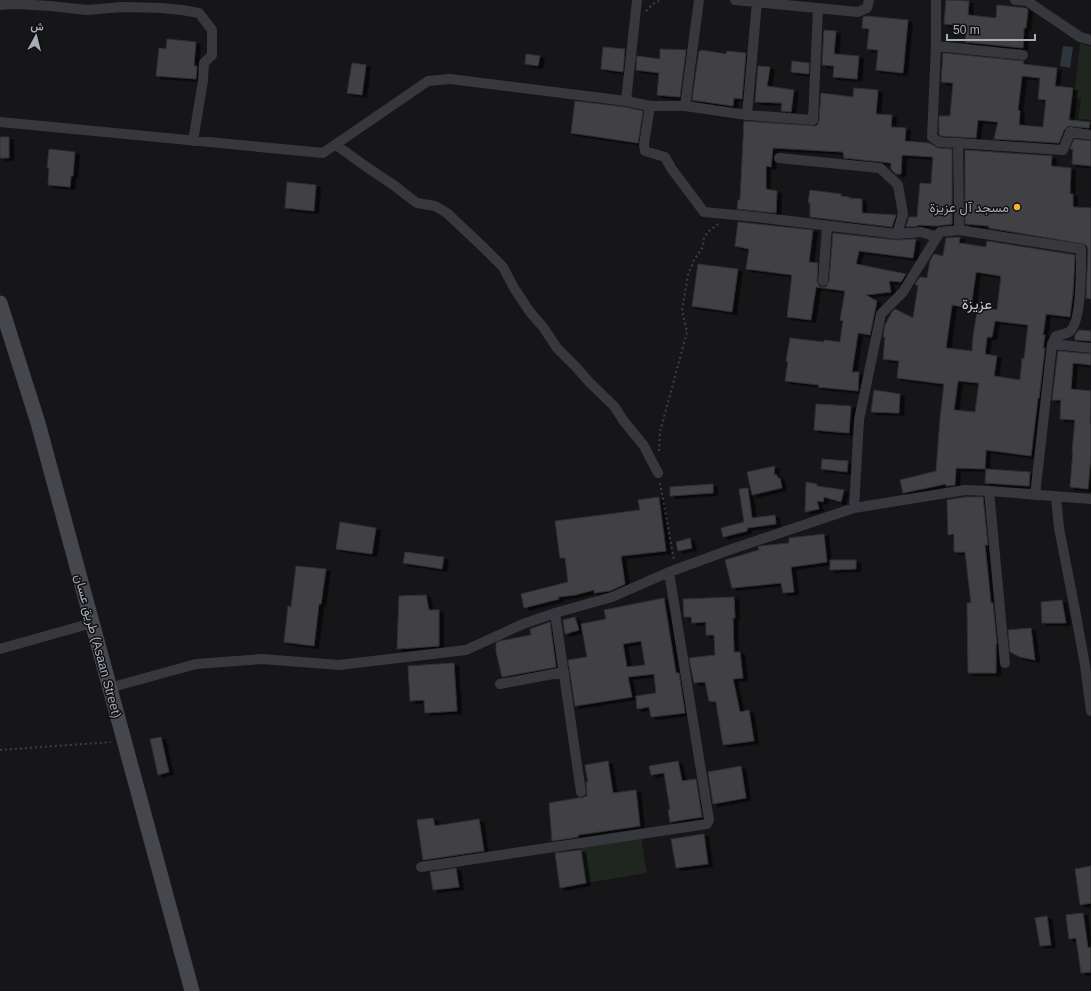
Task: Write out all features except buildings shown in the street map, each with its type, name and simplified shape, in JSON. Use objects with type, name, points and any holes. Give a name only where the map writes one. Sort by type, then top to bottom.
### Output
[{"type":"street","points":[[626,101],[637,0]]},
{"type":"street","points":[[685,106],[699,0]]},
{"type":"street","points":[[735,0],[858,12],[867,8],[869,0]]},
{"type":"street","points":[[936,0],[936,46],[932,137],[939,142],[1064,150],[1070,132],[1091,135]]},
{"type":"street","points":[[1014,0],[1027,1],[1080,37],[1091,40]]},
{"type":"street","points":[[746,116],[757,2]]},
{"type":"street","points":[[0,5],[15,4],[50,6],[87,10],[122,7],[161,8],[199,13],[212,30],[212,55],[204,63],[203,81],[194,141]]},
{"type":"street","points":[[0,122],[323,154],[428,81],[450,79],[626,101],[650,106],[685,106],[746,116],[813,120],[818,9]]},
{"type":"street","points":[[936,46],[1024,55]]},
{"type":"street","points":[[650,106],[644,144],[645,151],[665,157],[671,168],[704,212],[897,234],[921,232],[937,237]]},
{"type":"street","points":[[958,143],[959,230]]},
{"type":"street","points":[[336,145],[417,203],[435,206],[447,213],[485,249],[503,268],[530,312],[543,327],[557,348],[614,406],[644,446],[658,473]]},
{"type":"street","points":[[778,158],[880,168],[898,185],[902,214],[897,234]]},
{"type":"street","points":[[823,281],[827,226]]},
{"type":"street","points":[[854,508],[859,420],[881,314],[903,292],[940,232],[959,230],[1086,250],[1076,323],[1069,332],[1056,336],[1052,344],[1034,495]]},
{"type":"street","name":"طريق عسان (Asaan Street)","points":[[0,303],[38,423],[192,991]]},
{"type":"street","points":[[1052,344],[1091,348]]},
{"type":"street","points":[[109,688],[196,664],[262,659],[339,665],[466,650],[523,624],[555,613],[612,597],[672,571],[854,508],[965,490],[1091,499]]},
{"type":"street","points":[[989,491],[1005,663]]},
{"type":"street","points":[[1056,497],[1059,528],[1085,665],[1091,711]]},
{"type":"street","points":[[421,867],[707,824],[709,820],[672,571]]},
{"type":"street","points":[[555,613],[581,792]]},
{"type":"street","points":[[0,649],[92,624]]},
{"type":"street","points":[[500,684],[564,672]]},
{"type":"path","points":[[659,452],[660,432],[687,332],[682,310],[688,275],[694,260],[703,247],[704,237],[710,230],[732,215]]},
{"type":"path","points":[[658,473],[672,571]]},
{"type":"path","points":[[0,750],[124,742]]},
{"type":"shaded area","points":[[1080,43],[1091,47],[1091,120],[1078,119],[1081,99],[1074,98]]},
{"type":"shaded area","points":[[1063,46],[1073,47],[1070,68],[1060,66]]},
{"type":"shaded area","points":[[641,838],[647,873],[586,883],[580,847]]},
{"type":"place","name":"مسجد آل عزيزة","points":[[1017,207]]},
{"type":"district","name":"عزيزة","points":[[977,303]]}]
